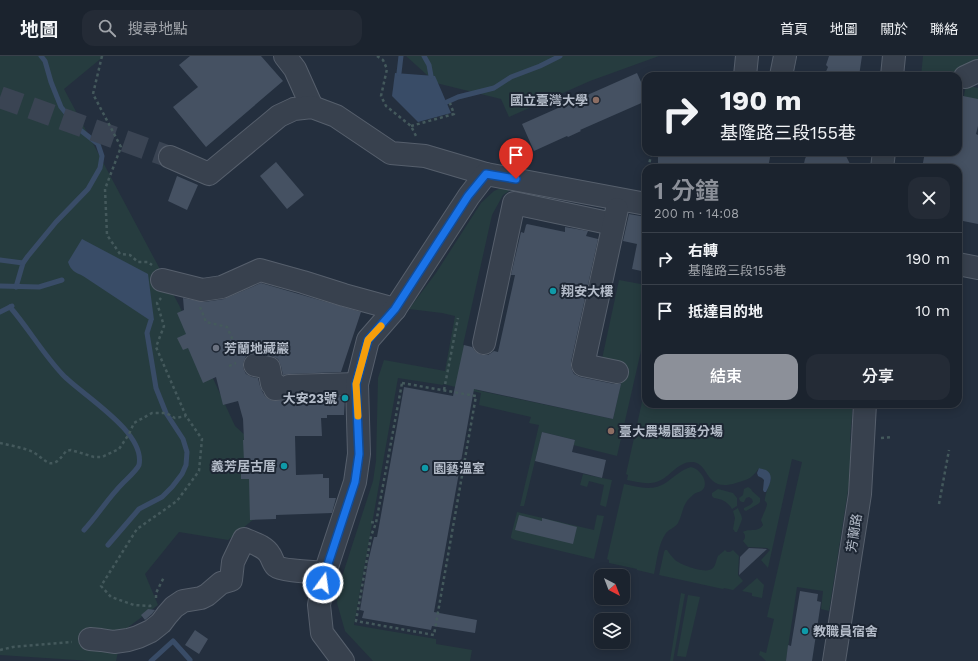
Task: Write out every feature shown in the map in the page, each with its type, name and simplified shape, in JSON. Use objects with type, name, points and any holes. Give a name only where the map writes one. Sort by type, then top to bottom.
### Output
[{"type":"street","points":[[285,56],[295,69],[312,107]]},
{"type":"street","points":[[745,72],[747,56]]},
{"type":"street","points":[[783,72],[785,56]]},
{"type":"street","points":[[892,72],[894,56]]},
{"type":"street","points":[[170,157],[209,174],[279,116],[294,109],[312,107],[336,116],[391,153],[425,156],[486,174],[642,203]]},
{"type":"street","points":[[343,661],[322,633],[319,605],[325,573],[355,482],[359,454],[356,384],[368,340],[395,309],[468,196],[486,174]]},
{"type":"street","points":[[616,372],[584,365],[619,198]]},
{"type":"street","points":[[484,343],[514,203],[613,224]]},
{"type":"street","points":[[962,265],[978,268]]},
{"type":"street","points":[[162,280],[202,290],[222,287],[260,270],[395,309]]},
{"type":"street","points":[[255,365],[269,368],[272,384],[275,384],[275,389],[289,388],[289,386],[356,384]]},
{"type":"street","name":"芳蘭路","points":[[834,661],[860,494],[865,408]]},
{"type":"street","points":[[84,640],[114,642],[128,640],[151,631],[161,623],[174,607],[183,601],[201,598],[221,583],[231,580],[234,562],[244,539],[264,547],[277,567],[325,573]]},
{"type":"path","points":[[102,56],[93,94],[121,147],[105,189],[107,235],[120,254],[130,255],[138,262],[148,262],[156,266],[162,280],[162,296],[158,303],[164,326],[156,347],[186,416],[202,440],[199,471],[177,501],[137,529],[101,586],[111,597],[134,605],[150,606],[156,601]]},
{"type":"path","points":[[377,56],[383,60],[387,69],[382,96],[386,106],[412,126],[425,156]]},
{"type":"path","points":[[412,126],[454,114],[450,103]]},
{"type":"path","points":[[202,290],[198,301],[206,322],[227,327],[242,360],[229,366]]},
{"type":"path","points":[[444,390],[458,318]]},
{"type":"path","points":[[402,383],[476,396],[434,635],[356,621],[371,536],[376,523],[402,383]]},
{"type":"path","points":[[0,443],[29,450],[48,463],[55,463],[60,460],[66,451],[71,450],[94,457],[102,457],[118,449],[129,434],[134,423],[152,413],[166,413],[175,418],[186,416]]},
{"type":"path","points":[[878,438],[892,437]]},
{"type":"path","points":[[939,504],[949,450]]},
{"type":"path","points":[[371,522],[376,523]]},
{"type":"path","points":[[0,650],[14,646],[84,640]]},
{"type":"green space","points":[[0,56],[104,56],[64,89],[179,305],[235,426],[258,447],[254,519],[228,540],[179,532],[145,574],[158,605],[123,631],[116,661],[91,661],[0,655]]},
{"type":"green space","points":[[406,56],[659,56],[590,81],[509,117],[501,99],[436,83]]},
{"type":"green space","points":[[923,56],[978,56],[978,66],[962,74],[962,72],[921,72]]},
{"type":"green space","points":[[966,85],[978,88],[978,103],[963,100]]},
{"type":"green space","points":[[503,187],[514,188],[503,195],[492,215],[463,345],[476,390],[613,419],[624,363],[602,359],[619,280],[642,284],[642,347],[617,456],[573,445],[575,440],[542,432],[524,506],[520,506],[539,425],[529,423],[531,417],[479,405],[481,393],[443,384],[398,378],[354,625],[436,639],[436,644],[472,650],[470,661],[373,661],[345,631],[337,603],[338,589],[373,481],[376,461],[378,378],[384,360],[445,371],[455,316],[409,309],[436,273],[481,203],[494,191]]},
{"type":"green space","points":[[642,402],[642,408],[853,408],[849,484],[829,611],[821,609],[823,591],[797,587],[786,661],[766,661],[759,655],[760,651],[766,653],[774,619],[767,617],[802,462],[792,459],[768,568],[761,560],[770,550],[767,548],[748,547],[743,541],[745,535],[743,532],[759,529],[763,525],[761,520],[767,505],[765,498],[771,479],[759,468],[754,474],[744,481],[726,485],[713,481],[703,468],[693,462],[688,462],[679,466],[665,478],[653,483],[627,480],[628,475],[626,474]]},
{"type":"green space","points":[[691,467],[697,469],[702,474],[705,481],[704,488],[688,500],[684,506],[678,523],[663,537],[659,547],[654,574],[609,563],[609,560],[607,559],[624,484],[646,488],[656,487],[667,482],[681,471]]},
{"type":"green space","points":[[583,474],[612,480],[606,507],[600,505],[604,485],[589,481],[587,487],[580,485]]},
{"type":"green space","points":[[748,487],[760,498],[760,502],[746,511],[744,508],[753,502],[752,499],[749,497],[742,502],[739,498],[743,495],[744,489]]},
{"type":"green space","points":[[718,489],[733,493],[737,498],[737,506],[732,509],[729,504],[720,499],[714,498],[712,493]]},
{"type":"green space","points":[[738,508],[742,519],[737,532],[735,532],[733,529],[735,518],[733,511]]},
{"type":"green space","points":[[517,512],[594,530],[597,515],[604,516],[594,559],[511,538]]},
{"type":"green space","points":[[665,550],[667,550],[678,562],[688,567],[700,570],[710,570],[715,565],[718,556],[725,550],[730,552],[733,550],[739,556],[738,575],[743,581],[733,590],[659,575]]},
{"type":"green space","points":[[757,578],[764,585],[762,598],[752,596],[752,593],[742,591]]},
{"type":"green space","points":[[681,593],[685,594],[673,661],[670,661]]},
{"type":"green space","points":[[688,595],[700,597],[686,657],[677,656]]},
{"type":"water","points":[[395,73],[435,76],[451,113],[418,122],[392,96]]},
{"type":"water","points":[[82,239],[148,274],[154,320],[148,319],[72,269],[68,262]]},
{"type":"water","points":[[759,468],[769,472],[771,478],[766,492],[763,490],[764,480],[758,476],[757,473]]},
{"type":"building","points":[[190,56],[261,56],[283,81],[206,147],[173,107],[198,87],[179,65]]},
{"type":"building","points":[[829,56],[862,56],[860,72],[826,72],[828,67],[826,65]]},
{"type":"building","points":[[637,73],[642,84],[642,103],[534,151],[522,124]]},
{"type":"building","points":[[962,96],[978,99],[978,126],[976,134],[978,135],[978,224],[962,221],[962,164],[923,164],[924,156],[962,156]]},
{"type":"building","points":[[658,156],[770,156],[769,164],[658,164]]},
{"type":"building","points":[[806,156],[846,156],[850,164],[804,164]]},
{"type":"building","points":[[276,162],[304,195],[287,209],[260,176]]},
{"type":"building","points":[[177,176],[198,185],[187,210],[168,201]]},
{"type":"building","points":[[629,214],[642,216],[642,271],[632,269],[637,244],[623,241]]},
{"type":"building","points":[[527,224],[565,232],[565,227],[588,231],[586,236],[598,239],[571,362],[571,368],[574,374],[580,377],[621,384],[613,419],[474,389],[434,612],[477,620],[475,633],[432,626],[431,630],[362,618],[364,611],[360,610],[368,562],[374,537],[377,537],[404,387],[453,396],[464,345],[472,347],[476,352],[482,355],[488,355],[494,351],[498,352],[515,275],[511,275],[521,232],[524,233]]},
{"type":"building","points":[[261,283],[361,312],[341,372],[283,375],[278,359],[258,353],[252,353],[246,356],[243,363],[243,368],[246,374],[258,378],[262,391],[270,400],[276,401],[296,398],[345,397],[344,415],[327,415],[327,418],[321,418],[322,436],[295,436],[296,475],[323,474],[323,478],[329,478],[329,498],[336,498],[332,513],[276,515],[276,519],[250,520],[249,479],[241,479],[241,461],[244,461],[244,440],[243,419],[238,401],[223,405],[216,377],[203,383],[188,348],[183,350],[177,338],[186,334],[177,313],[184,310],[183,298],[204,302],[224,299]]},
{"type":"building","points":[[542,432],[575,440],[572,452],[606,460],[602,478],[535,461]]},
{"type":"building","points":[[519,515],[542,521],[542,518],[577,527],[573,544],[515,530]]},
{"type":"building","points":[[749,548],[767,549],[739,575],[740,557]]},
{"type":"building","name":"教職員宿舍","points":[[800,591],[818,594],[817,601],[821,602],[812,661],[786,661],[788,645],[791,646]]},
{"type":"building","points":[[148,609],[155,610],[145,620],[141,615]]},
{"type":"building","points":[[195,630],[208,639],[199,654],[185,645]]},
{"type":"waterway","points":[[23,263],[56,222],[88,189],[100,168],[102,156],[98,144],[79,129],[61,107],[51,82],[45,61],[41,56]]},
{"type":"waterway","points":[[399,73],[401,56]]},
{"type":"waterway","points":[[424,56],[429,65],[431,76]]},
{"type":"waterway","points":[[447,102],[458,97],[494,88],[511,77],[540,66],[560,56]]},
{"type":"waterway","points":[[0,260],[23,263],[16,287]]},
{"type":"waterway","points":[[0,286],[39,287],[62,280]]},
{"type":"waterway","points":[[0,312],[12,306]]},
{"type":"waterway","points":[[10,307],[63,375],[111,415],[123,427],[133,440],[139,452],[138,467],[84,530]]},
{"type":"waterway","points":[[108,545],[139,509],[162,497],[172,487],[182,474],[186,465],[187,452],[183,439],[166,413],[156,388],[147,333],[151,320]]},
{"type":"waterway","points":[[151,661],[173,641],[190,660]]},
{"type":"tunnel","points":[[0,97],[170,157]]},
{"type":"slow traffic","points":[[358,416],[356,384],[368,340],[381,326]]},
{"type":"place","name":"國立臺灣大學","points":[[596,100]]},
{"type":"place","name":"翔安大樓","points":[[553,291]]},
{"type":"place","name":"芳蘭地藏巖","points":[[216,348]]},
{"type":"place","name":"大安23號","points":[[345,398]]},
{"type":"place","name":"臺大農場園藝分場","points":[[611,431]]},
{"type":"place","name":"義芳居古厝","points":[[284,466]]},
{"type":"place","name":"園藝溫室","points":[[425,468]]},
{"type":"place","name":"教職員宿舍","points":[[805,631]]},
{"type":"route","points":[[323,583],[355,482],[359,454],[356,384],[368,340],[395,309],[468,196],[486,174],[516,179]]}]
